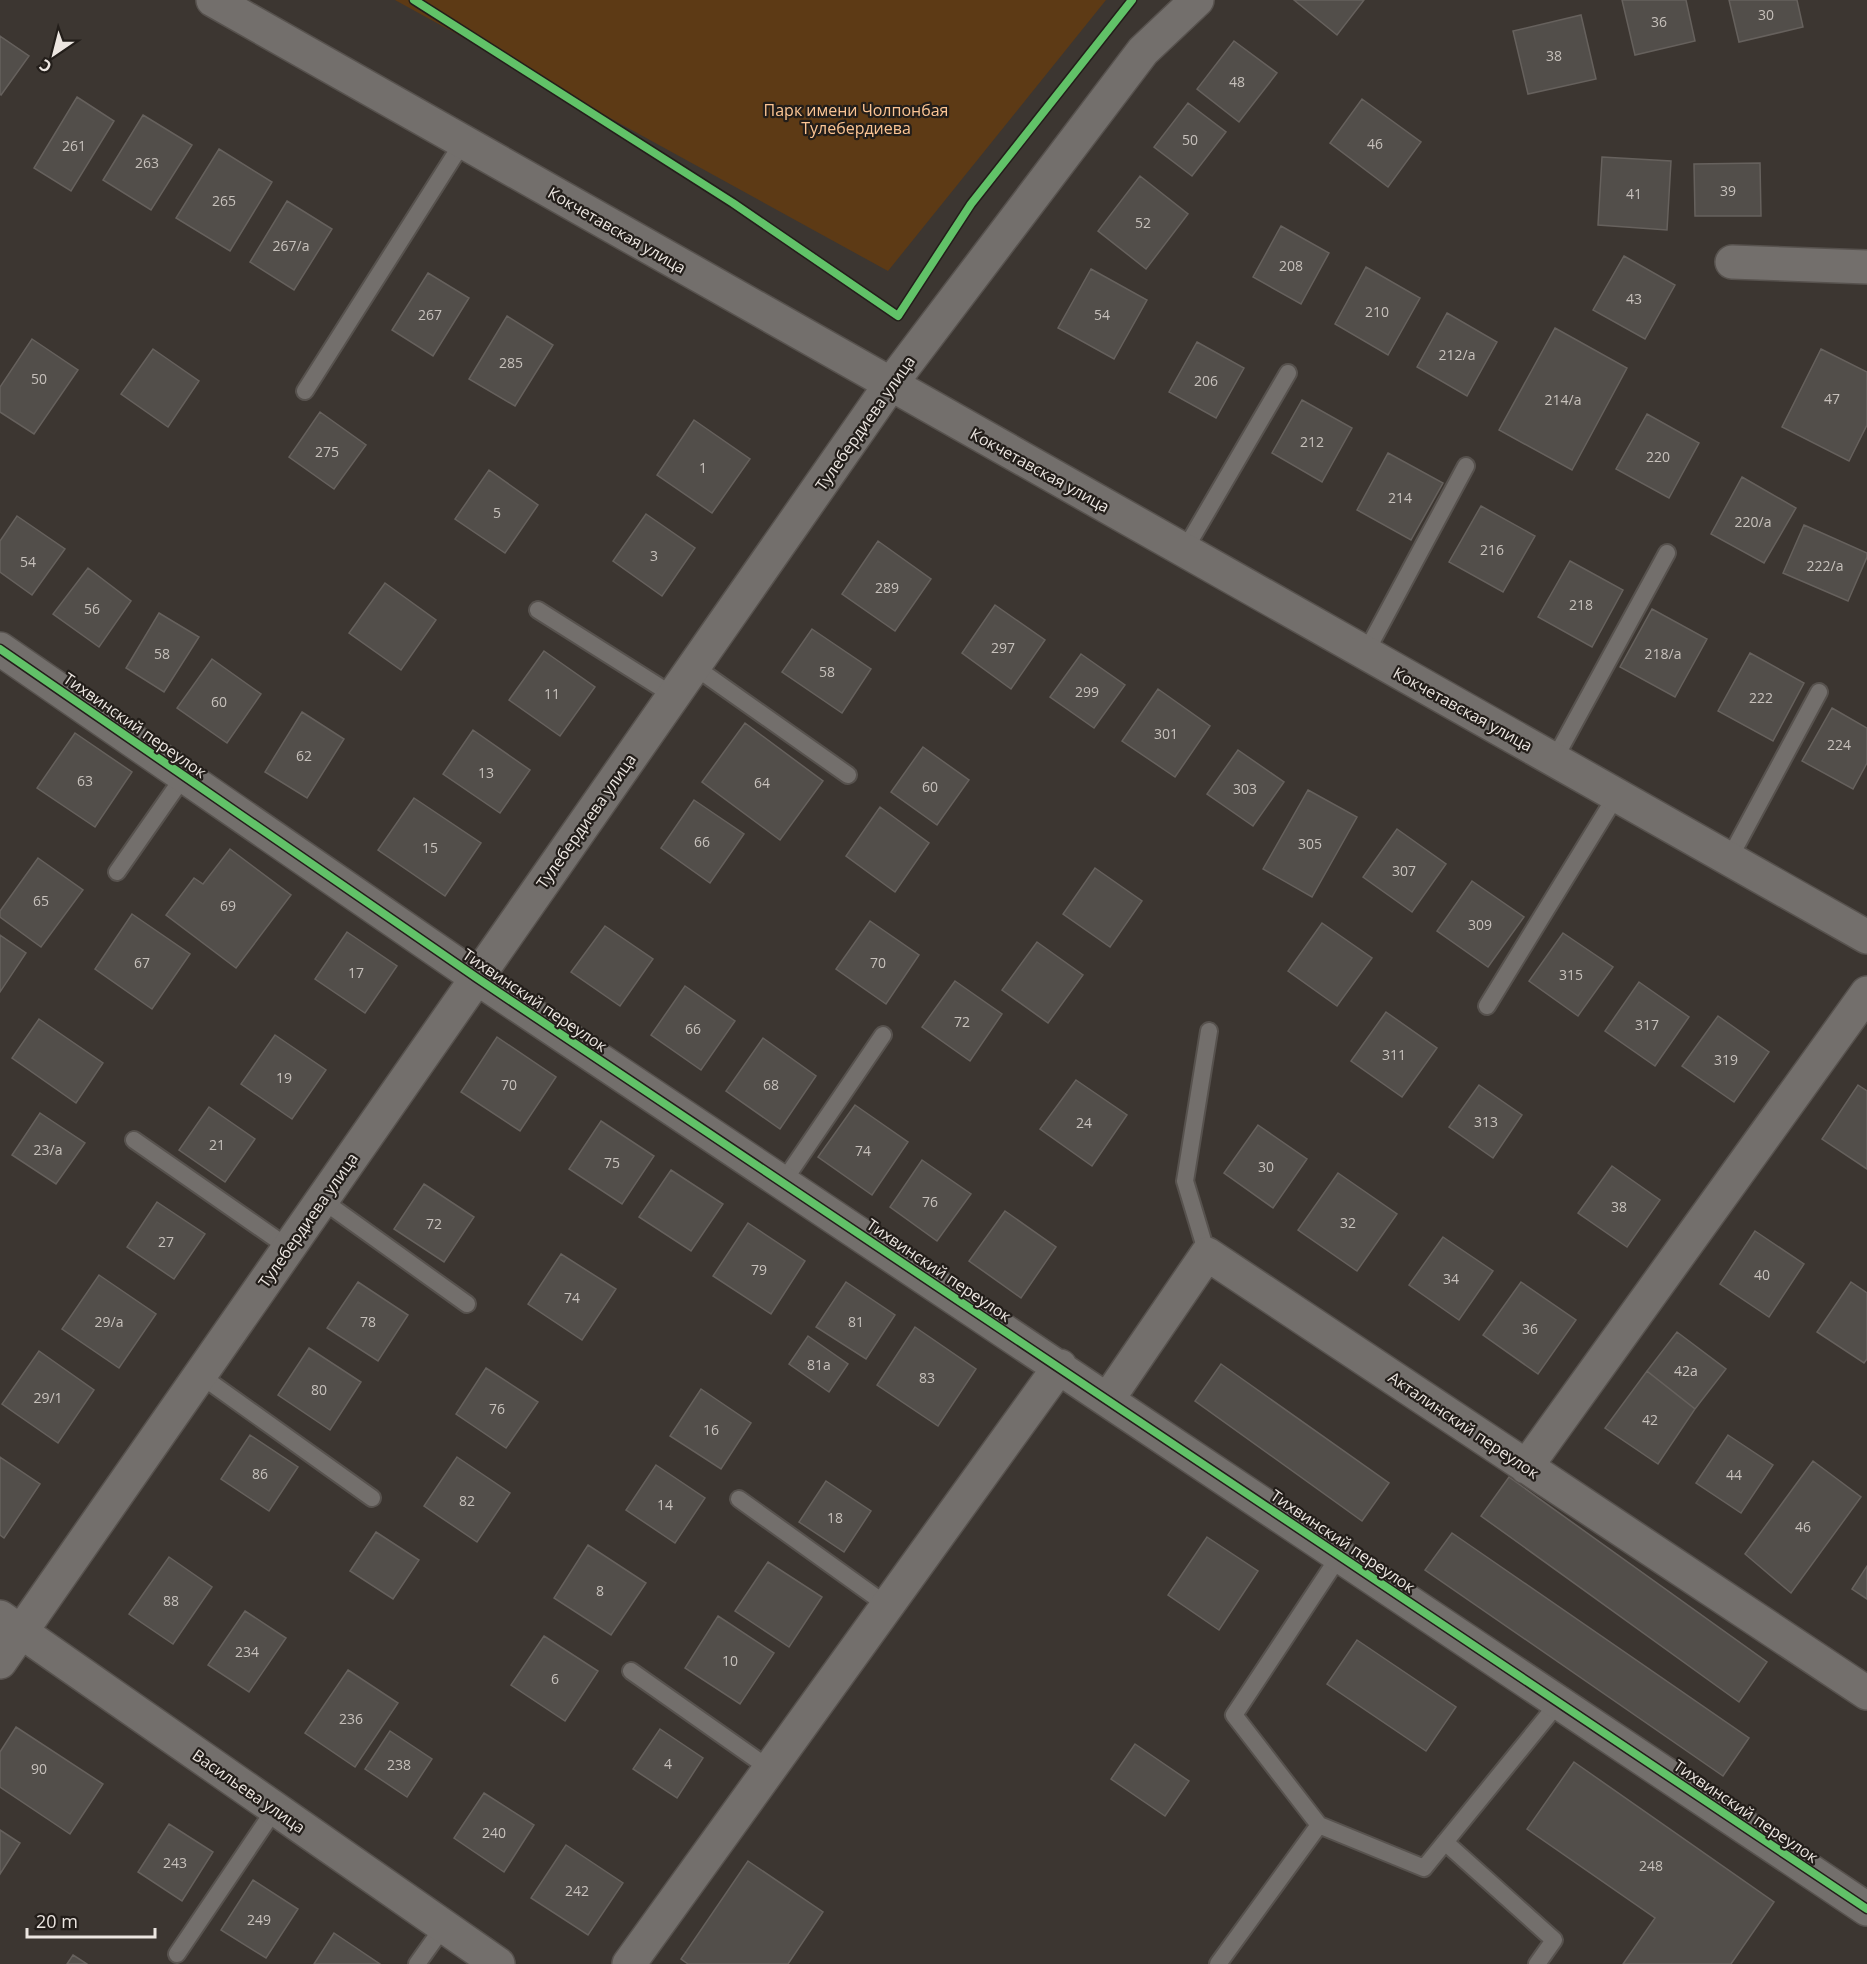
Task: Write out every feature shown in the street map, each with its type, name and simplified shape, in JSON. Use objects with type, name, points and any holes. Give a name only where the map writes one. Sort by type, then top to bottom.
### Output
[{"type":"street","name":"Кокчетавская улица","points":[[213,0],[1867,937]]},
{"type":"street","name":"Тулебердиева улица","points":[[0,1662],[11,1625],[201,1375],[890,385],[1143,51],[1197,0]]},
{"type":"street","points":[[1732,262],[1867,267]]},
{"type":"street","name":"Тихвинский переулок","points":[[0,649],[477,978],[1060,1366],[1867,1909]]},
{"type":"street","points":[[1526,1467],[1867,993]]},
{"type":"street","points":[[1108,1399],[1207,1254]]},
{"type":"street","name":"Акталинский переулок","points":[[1207,1254],[1867,1693]]},
{"type":"street","points":[[630,1964],[1060,1366]]},
{"type":"street","name":"Васильева улица","points":[[11,1625],[498,1964]]},
{"type":"lane","points":[[305,391],[463,142]]},
{"type":"lane","points":[[1185,552],[1288,373]]},
{"type":"lane","points":[[1365,654],[1466,466]]},
{"type":"lane","points":[[1554,760],[1667,553]]},
{"type":"lane","points":[[538,610],[674,696]]},
{"type":"lane","points":[[695,666],[848,775]]},
{"type":"lane","points":[[1730,860],[1819,692]]},
{"type":"lane","points":[[117,872],[184,776]]},
{"type":"lane","points":[[1487,1006],[1616,796]]},
{"type":"lane","points":[[1207,1254],[1185,1180],[1209,1031]]},
{"type":"lane","points":[[783,1182],[883,1035]]},
{"type":"lane","points":[[134,1140],[289,1248]]},
{"type":"lane","points":[[322,1200],[467,1304]]},
{"type":"lane","points":[[201,1375],[372,1498]]},
{"type":"lane","points":[[739,1499],[888,1606]]},
{"type":"lane","points":[[1340,1555],[1234,1715],[1318,1825],[1424,1868],[1559,1702]]},
{"type":"lane","points":[[631,1671],[770,1769]]},
{"type":"lane","points":[[177,1954],[275,1809]]},
{"type":"lane","points":[[1218,1964],[1318,1825]]},
{"type":"lane","points":[[1445,1842],[1554,1940],[1537,1964]]},
{"type":"lane","points":[[417,1964],[444,1926]]},
{"type":"green space","name":"Парк имени Чолпонбая Тулебердиева","points":[[395,0],[1106,0],[888,271]]},
{"type":"building","points":[[1294,0],[1364,0],[1337,35]]},
{"type":"building","points":[[1622,0],[1686,0],[1695,41],[1635,55]]},
{"type":"building","points":[[1729,0],[1797,0],[1803,27],[1739,42]]},
{"type":"building","points":[[1581,15],[1596,79],[1528,94],[1513,31]]},
{"type":"building","points":[[0,36],[29,56],[1,95],[0,94]]},
{"type":"building","points":[[1234,41],[1277,73],[1239,122],[1197,89]]},
{"type":"building","points":[[77,97],[114,121],[71,191],[34,168]]},
{"type":"building","points":[[1362,99],[1421,142],[1388,187],[1330,143]]},
{"type":"building","points":[[1188,103],[1226,132],[1192,176],[1154,147]]},
{"type":"building","points":[[143,115],[192,145],[151,210],[103,180]]},
{"type":"building","points":[[219,149],[272,182],[230,251],[176,218]]},
{"type":"building","points":[[1602,157],[1671,161],[1667,230],[1598,225]]},
{"type":"building","points":[[1760,163],[1761,216],[1695,216],[1694,164]]},
{"type":"building","points":[[1140,176],[1188,214],[1146,269],[1098,231]]},
{"type":"building","points":[[287,201],[332,229],[294,290],[250,262]]},
{"type":"building","points":[[1281,226],[1329,253],[1301,304],[1253,277]]},
{"type":"building","points":[[1624,256],[1675,285],[1645,339],[1593,310]]},
{"type":"building","points":[[1366,267],[1420,298],[1388,355],[1335,324]]},
{"type":"building","points":[[1091,269],[1147,300],[1114,359],[1058,328]]},
{"type":"building","points":[[428,273],[469,298],[433,356],[392,330]]},
{"type":"building","points":[[1447,313],[1497,342],[1467,396],[1417,367]]},
{"type":"building","points":[[507,316],[553,345],[515,406],[469,379]]},
{"type":"building","points":[[1555,328],[1627,368],[1572,470],[1499,430]]},
{"type":"building","points":[[32,339],[78,370],[34,434],[0,412],[0,387]]},
{"type":"building","points":[[1197,342],[1244,368],[1216,418],[1169,392]]},
{"type":"building","points":[[153,349],[199,381],[168,427],[121,394]]},
{"type":"building","points":[[1821,349],[1867,372],[1867,425],[1849,461],[1782,427]]},
{"type":"building","points":[[1302,400],[1352,428],[1322,482],[1272,453]]},
{"type":"building","points":[[320,412],[366,445],[334,489],[289,457]]},
{"type":"building","points":[[1647,414],[1699,443],[1669,498],[1616,469]]},
{"type":"building","points":[[694,420],[750,459],[712,513],[657,475]]},
{"type":"building","points":[[1388,453],[1443,483],[1411,540],[1357,510]]},
{"type":"building","points":[[489,470],[538,505],[505,553],[455,519]]},
{"type":"building","points":[[1742,477],[1796,508],[1764,563],[1711,534]]},
{"type":"building","points":[[1481,506],[1535,536],[1503,592],[1449,562]]},
{"type":"building","points":[[646,514],[695,548],[662,596],[613,561]]},
{"type":"building","points":[[17,516],[65,549],[32,595],[0,572],[0,541]]},
{"type":"building","points":[[1804,525],[1867,553],[1848,601],[1783,573]]},
{"type":"building","points":[[878,541],[931,579],[895,631],[842,594]]},
{"type":"building","points":[[1570,561],[1623,590],[1592,647],[1538,617]]},
{"type":"building","points":[[88,568],[131,601],[99,647],[53,614]]},
{"type":"building","points":[[385,583],[436,620],[401,670],[349,633]]},
{"type":"building","points":[[995,605],[1045,640],[1011,689],[962,653]]},
{"type":"building","points":[[1652,609],[1707,639],[1675,697],[1620,667]]},
{"type":"building","points":[[159,613],[199,637],[164,692],[126,668]]},
{"type":"building","points":[[812,629],[871,669],[842,713],[782,672]]},
{"type":"building","points":[[544,651],[595,687],[560,736],[509,700]]},
{"type":"building","points":[[1750,653],[1804,683],[1773,741],[1718,711]]},
{"type":"building","points":[[1081,654],[1125,685],[1094,728],[1050,697]]},
{"type":"building","points":[[212,659],[261,694],[227,743],[177,708]]},
{"type":"building","points":[[1158,689],[1210,726],[1175,777],[1122,741]]},
{"type":"building","points":[[1832,708],[1867,728],[1867,763],[1853,789],[1802,761]]},
{"type":"building","points":[[302,712],[344,739],[307,798],[265,772]]},
{"type":"building","points":[[745,723],[823,781],[780,840],[702,782]]},
{"type":"building","points":[[473,730],[530,770],[500,813],[443,774]]},
{"type":"building","points":[[75,733],[132,772],[95,827],[37,788]]},
{"type":"building","points":[[923,747],[969,780],[937,825],[891,792]]},
{"type":"building","points":[[1238,750],[1284,782],[1253,826],[1207,794]]},
{"type":"building","points":[[1308,790],[1357,817],[1312,897],[1263,869]]},
{"type":"building","points":[[414,798],[481,843],[445,896],[378,850]]},
{"type":"building","points":[[694,800],[744,834],[710,883],[661,848]]},
{"type":"building","points":[[880,807],[929,843],[895,892],[846,856]]},
{"type":"building","points":[[1397,829],[1446,864],[1412,912],[1363,877]]},
{"type":"building","points":[[230,849],[291,895],[236,968],[166,915],[194,878],[203,884]]},
{"type":"building","points":[[38,858],[83,890],[41,947],[0,917],[0,911]]},
{"type":"building","points":[[1095,868],[1142,901],[1110,947],[1063,914]]},
{"type":"building","points":[[1472,881],[1524,917],[1488,967],[1437,931]]},
{"type":"building","points":[[132,914],[190,954],[152,1009],[95,969]]},
{"type":"building","points":[[870,921],[919,955],[886,1004],[836,969]]},
{"type":"building","points":[[1322,923],[1372,958],[1337,1006],[1288,971]]},
{"type":"building","points":[[605,926],[653,959],[620,1006],[571,972]]},
{"type":"building","points":[[347,932],[397,966],[365,1013],[315,979]]},
{"type":"building","points":[[1563,933],[1613,967],[1578,1016],[1529,981]]},
{"type":"building","points":[[0,935],[26,953],[0,992]]},
{"type":"building","points":[[1037,942],[1083,975],[1048,1023],[1002,990]]},
{"type":"building","points":[[955,981],[1002,1014],[970,1061],[922,1027]]},
{"type":"building","points":[[1639,982],[1689,1017],[1655,1066],[1605,1031]]},
{"type":"building","points":[[685,986],[735,1021],[701,1070],[651,1035]]},
{"type":"building","points":[[1386,1012],[1437,1048],[1402,1097],[1351,1061]]},
{"type":"building","points":[[1718,1016],[1769,1052],[1734,1102],[1682,1066]]},
{"type":"building","points":[[39,1019],[103,1063],[76,1103],[12,1058]]},
{"type":"building","points":[[275,1035],[326,1070],[292,1119],[241,1084]]},
{"type":"building","points":[[497,1037],[556,1077],[520,1131],[461,1092]]},
{"type":"building","points":[[763,1038],[816,1076],[780,1129],[726,1091]]},
{"type":"building","points":[[1076,1080],[1127,1115],[1092,1166],[1040,1129]]},
{"type":"building","points":[[1479,1085],[1522,1115],[1493,1158],[1449,1127]]},
{"type":"building","points":[[1858,1085],[1867,1091],[1867,1169],[1822,1139]]},
{"type":"building","points":[[855,1105],[908,1142],[872,1195],[818,1157]]},
{"type":"building","points":[[209,1107],[255,1139],[225,1182],[179,1150]]},
{"type":"building","points":[[40,1113],[85,1143],[56,1184],[12,1155]]},
{"type":"building","points":[[601,1121],[654,1156],[622,1204],[569,1169]]},
{"type":"building","points":[[1258,1125],[1307,1159],[1273,1208],[1224,1173]]},
{"type":"building","points":[[922,1160],[971,1194],[937,1241],[890,1207]]},
{"type":"building","points":[[1612,1166],[1660,1200],[1627,1247],[1578,1213]]},
{"type":"building","points":[[671,1170],[723,1204],[691,1251],[639,1217]]},
{"type":"building","points":[[1338,1173],[1397,1214],[1357,1271],[1298,1230]]},
{"type":"building","points":[[424,1184],[474,1217],[444,1262],[394,1229]]},
{"type":"building","points":[[157,1202],[205,1234],[174,1279],[127,1247]]},
{"type":"building","points":[[1005,1211],[1056,1247],[1021,1298],[969,1261]]},
{"type":"building","points":[[748,1223],[805,1261],[771,1314],[713,1276]]},
{"type":"building","points":[[1755,1231],[1804,1264],[1769,1317],[1720,1284]]},
{"type":"building","points":[[1443,1237],[1493,1271],[1459,1320],[1409,1285]]},
{"type":"building","points":[[561,1254],[616,1289],[582,1340],[528,1304]]},
{"type":"building","points":[[99,1275],[156,1314],[119,1368],[62,1329]]},
{"type":"building","points":[[358,1282],[408,1315],[378,1361],[327,1328]]},
{"type":"building","points":[[846,1282],[895,1315],[866,1359],[816,1327]]},
{"type":"building","points":[[1521,1282],[1576,1320],[1538,1374],[1483,1335]]},
{"type":"building","points":[[1851,1282],[1867,1293],[1867,1359],[1864,1363],[1817,1332]]},
{"type":"building","points":[[915,1327],[976,1369],[938,1426],[877,1385]]},
{"type":"building","points":[[1677,1332],[1726,1369],[1695,1409],[1647,1371]]},
{"type":"building","points":[[808,1336],[848,1364],[829,1392],[789,1364]]},
{"type":"building","points":[[309,1348],[361,1382],[330,1430],[278,1395]]},
{"type":"building","points":[[39,1351],[94,1390],[58,1443],[2,1404]]},
{"type":"building","points":[[1221,1364],[1389,1483],[1362,1521],[1195,1401]]},
{"type":"building","points":[[486,1368],[538,1402],[506,1448],[456,1414]]},
{"type":"building","points":[[1647,1371],[1695,1409],[1658,1464],[1605,1428]]},
{"type":"building","points":[[701,1389],[751,1423],[721,1469],[670,1436]]},
{"type":"building","points":[[250,1435],[298,1467],[269,1511],[221,1479]]},
{"type":"building","points":[[1728,1435],[1773,1465],[1741,1513],[1696,1483]]},
{"type":"building","points":[[0,1457],[40,1484],[4,1538],[0,1535]]},
{"type":"building","points":[[457,1457],[510,1493],[477,1542],[424,1506]]},
{"type":"building","points":[[1813,1461],[1861,1497],[1791,1593],[1745,1554]]},
{"type":"building","points":[[656,1465],[705,1498],[675,1543],[626,1510]]},
{"type":"building","points":[[1509,1477],[1767,1662],[1739,1702],[1481,1516]]},
{"type":"building","points":[[826,1481],[871,1511],[844,1552],[799,1522]]},
{"type":"building","points":[[376,1532],[419,1560],[393,1599],[350,1571]]},
{"type":"building","points":[[1452,1533],[1749,1738],[1723,1776],[1425,1570]]},
{"type":"building","points":[[1207,1537],[1258,1571],[1219,1630],[1168,1595]]},
{"type":"building","points":[[588,1545],[646,1583],[611,1635],[554,1598]]},
{"type":"building","points":[[169,1557],[212,1587],[173,1644],[129,1614]]},
{"type":"building","points":[[768,1562],[822,1597],[789,1647],[735,1611]]},
{"type":"building","points":[[1867,1566],[1867,1599],[1852,1589]]},
{"type":"building","points":[[245,1611],[286,1638],[249,1692],[208,1665]]},
{"type":"building","points":[[718,1616],[774,1653],[740,1704],[685,1668]]},
{"type":"building","points":[[544,1636],[598,1671],[565,1721],[511,1685]]},
{"type":"building","points":[[1357,1640],[1456,1707],[1426,1751],[1327,1684]]},
{"type":"building","points":[[348,1670],[398,1703],[355,1767],[305,1733]]},
{"type":"building","points":[[16,1727],[103,1784],[70,1834],[0,1787],[0,1752]]},
{"type":"building","points":[[660,1729],[703,1758],[677,1798],[633,1769]]},
{"type":"building","points":[[390,1731],[432,1759],[407,1797],[365,1769]]},
{"type":"building","points":[[1135,1744],[1189,1781],[1165,1816],[1111,1779]]},
{"type":"building","points":[[1574,1762],[1774,1902],[1731,1964],[1623,1964],[1655,1918],[1527,1829]]},
{"type":"building","points":[[484,1793],[534,1825],[504,1872],[454,1838]]},
{"type":"building","points":[[169,1824],[213,1852],[182,1901],[138,1872]]},
{"type":"building","points":[[0,1830],[20,1843],[0,1874]]},
{"type":"building","points":[[566,1845],[623,1883],[588,1935],[531,1898]]},
{"type":"building","points":[[748,1861],[823,1912],[788,1964],[688,1964],[681,1959]]},
{"type":"building","points":[[253,1880],[298,1909],[266,1958],[221,1930]]},
{"type":"building","points":[[334,1933],[380,1964],[314,1964]]},
{"type":"building","points":[[73,1955],[87,1964],[67,1964]]},
{"type":"cycle path","points":[[414,0],[733,203],[898,316],[971,204],[1132,0]]},
{"type":"cycle path","points":[[0,649],[477,978],[1867,1909]]}]
